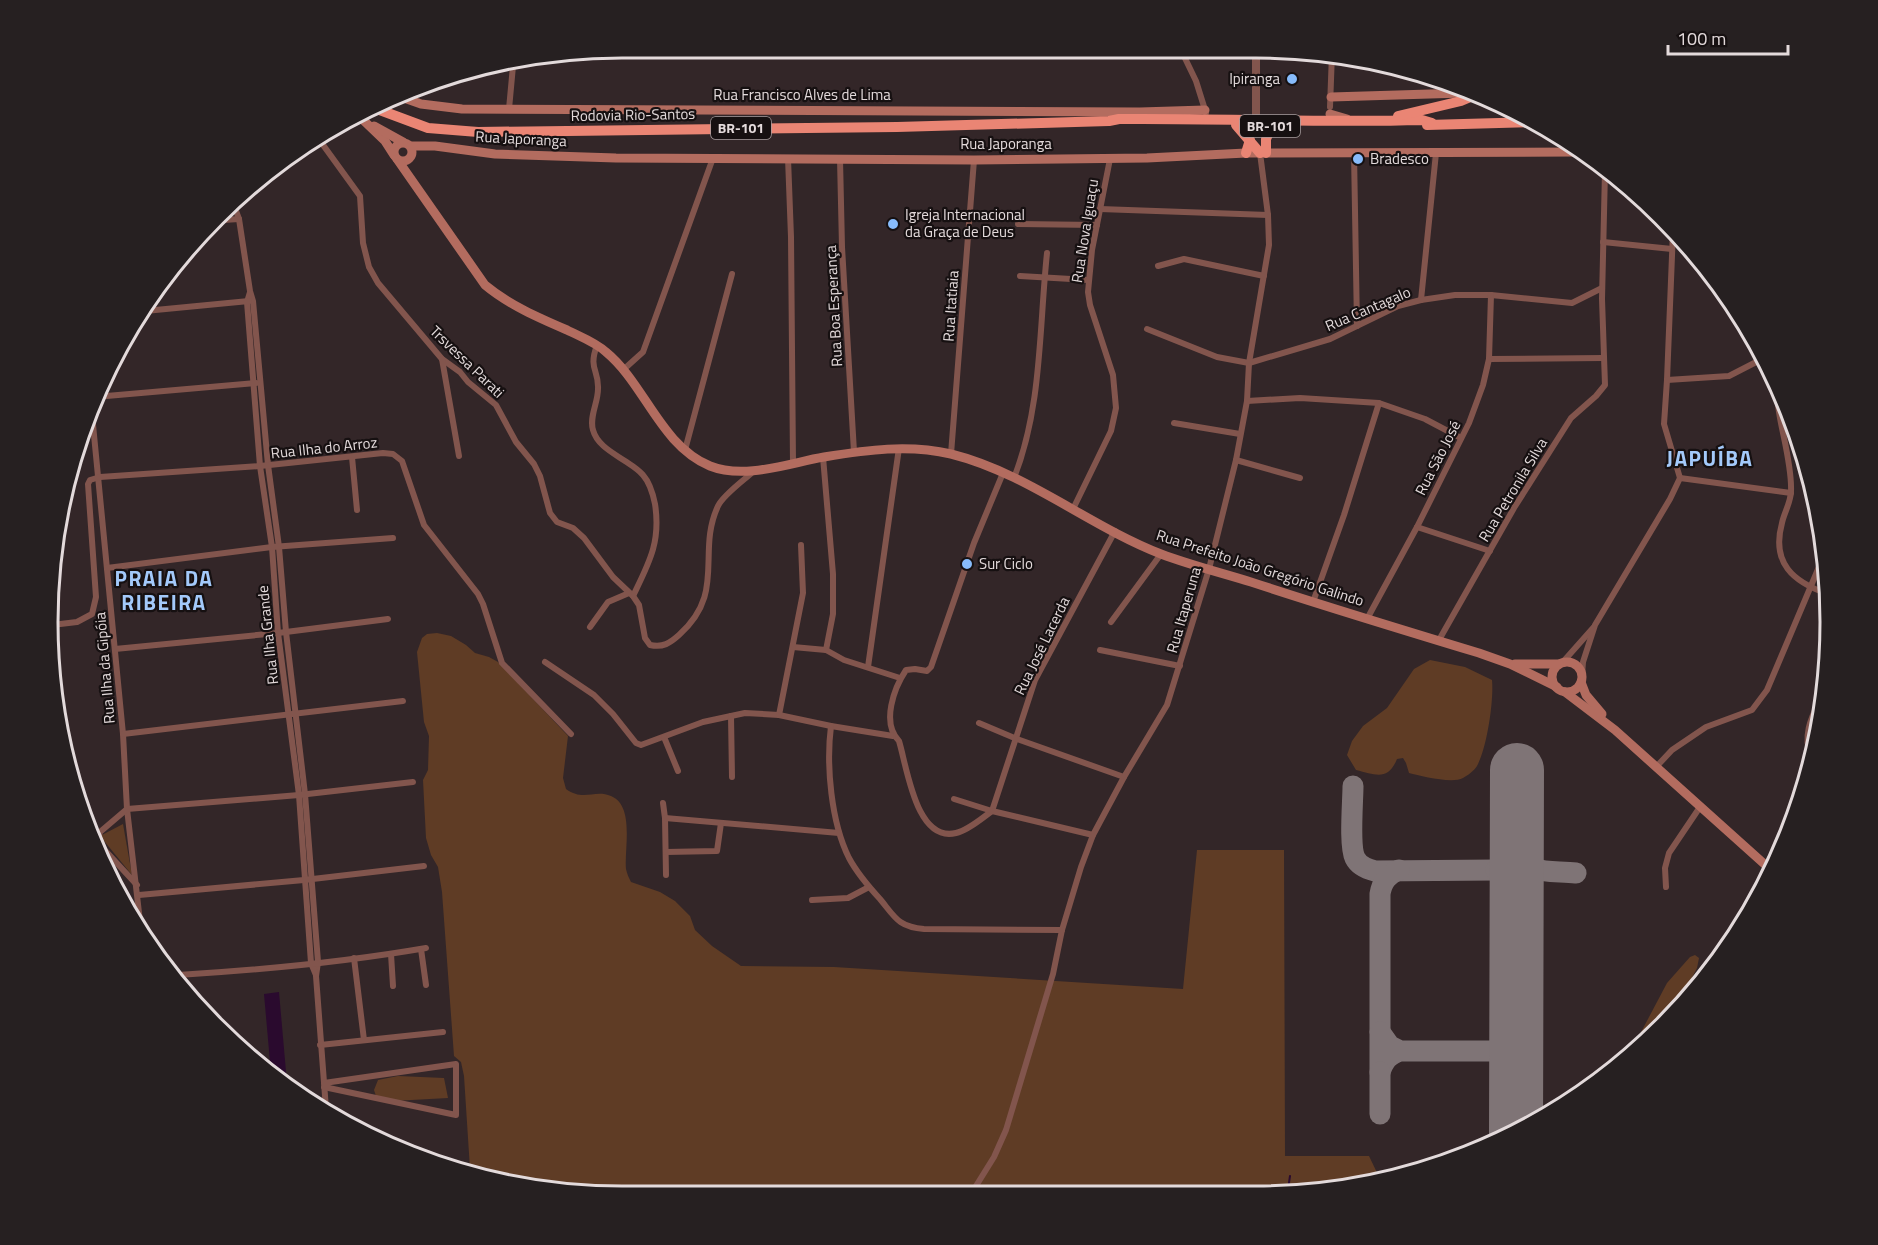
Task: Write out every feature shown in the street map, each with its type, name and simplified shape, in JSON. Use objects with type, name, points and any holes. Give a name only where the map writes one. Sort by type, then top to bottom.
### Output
[{"type":"highway","points":[[1376,121],[1466,99]]},
{"type":"highway","name":"Rodovia Rio-Santos","points":[[385,111],[428,128],[478,132],[1109,122],[1119,119],[1204,114],[1236,122],[1272,126],[1420,127],[1432,123]]},
{"type":"highway","name":"Rodovia Rio-Santos","points":[[1109,122],[1120,125],[1236,122],[1256,115],[1330,114],[1355,122],[1422,120],[1432,123],[1515,122]]},
{"type":"highway","points":[[1236,122],[1263,153]]},
{"type":"highway","points":[[1263,153],[1272,126]]},
{"type":"highway","points":[[1246,153],[1250,140]]},
{"type":"main road","points":[[1331,97],[1451,93]]},
{"type":"main road","name":"Rua Francisco Alves de Lima","points":[[409,100],[462,110],[1204,114]]},
{"type":"main road","points":[[365,121],[408,151]]},
{"type":"main road","name":"Rua Prefeito João Gregório Galindo","points":[[365,121],[385,141],[485,285],[503,299],[597,345],[606,352],[623,370],[671,434],[685,450],[699,460],[720,469],[754,470],[854,452],[899,448],[951,454],[1014,478],[1161,554],[1510,664],[1561,690],[1608,724],[1765,864]]},
{"type":"main road","points":[[395,146],[408,151],[402,162],[395,157],[395,146]]},
{"type":"main road","name":"Rua Japoranga","points":[[408,151],[435,146],[495,154],[616,158],[974,160],[1110,159],[1246,153],[1566,152]]},
{"type":"main road","points":[[408,151],[409,176]]},
{"type":"main road","name":"Rua Prefeito João Gregório Galindo","points":[[1510,664],[1569,662],[1577,665],[1586,695],[1608,724]]},
{"type":"main road","points":[[1561,663],[1553,675],[1561,690],[1575,690],[1582,678]]},
{"type":"street","points":[[1185,58],[1196,81],[1204,114]]},
{"type":"street","points":[[1255,58],[1256,115]]},
{"type":"street","points":[[1330,114],[1332,63]]},
{"type":"street","points":[[509,109],[513,69]]},
{"type":"street","name":"Trsvessa Parati","points":[[323,145],[360,196],[363,243],[369,267],[378,283],[442,359],[496,405],[516,442],[534,464],[540,476],[550,513],[557,522],[573,528],[584,538],[614,577],[631,594],[639,605],[645,638],[650,645],[658,647],[670,643],[692,623],[708,586],[713,519],[719,503],[754,470]]},
{"type":"street","name":"Rua Itaperuna","points":[[976,1186],[994,1157],[1006,1130],[1048,993],[1062,930],[1093,835],[1167,705],[1209,569],[1236,460],[1247,401],[1250,363],[1269,245],[1263,153]]},
{"type":"street","points":[[1354,153],[1357,326]]},
{"type":"street","points":[[1421,300],[1436,153]]},
{"type":"street","points":[[623,370],[643,352],[714,158]]},
{"type":"street","points":[[788,158],[793,463]]},
{"type":"street","name":"Rua Boa Esperança","points":[[840,159],[842,248],[854,452]]},
{"type":"street","name":"Rua Nova Iguaçu","points":[[1073,509],[1111,431],[1116,408],[1113,375],[1090,304],[1088,280],[1110,159]]},
{"type":"street","name":"Rua Itatiaia","points":[[951,454],[974,160]]},
{"type":"street","points":[[1488,359],[1603,358],[1605,180]]},
{"type":"street","points":[[1100,209],[1268,215]]},
{"type":"street","name":"Rua Ilha Grande","points":[[236,212],[250,291],[282,633],[302,794],[325,1102]]},
{"type":"street","points":[[229,220],[239,219]]},
{"type":"street","points":[[1018,224],[1097,225]]},
{"type":"street","points":[[1603,242],[1672,249]]},
{"type":"street","points":[[1561,663],[1595,625],[1670,499],[1680,478],[1664,424],[1672,243]]},
{"type":"street","points":[[1014,478],[1022,458],[1034,410],[1047,254]]},
{"type":"street","points":[[1158,266],[1184,259],[1264,276]]},
{"type":"street","points":[[685,450],[732,274]]},
{"type":"street","points":[[1020,276],[1088,280]]},
{"type":"street","name":"Rua Cantagalo","points":[[1250,363],[1330,339],[1398,306],[1421,300],[1455,295],[1491,295],[1572,303],[1602,288]]},
{"type":"street","name":"Rua São José","points":[[1366,619],[1417,527],[1469,423],[1483,386],[1488,359],[1491,295]]},
{"type":"street","points":[[153,310],[250,301]]},
{"type":"street","points":[[1147,329],[1217,357],[1250,363]]},
{"type":"street","points":[[590,627],[608,602],[631,594],[649,564],[655,548],[658,523],[650,485],[642,473],[604,447],[597,440],[592,429],[599,386],[592,362],[597,345]]},
{"type":"street","name":"Rua Petronila Silva","points":[[1439,640],[1514,508],[1571,418],[1605,385],[1603,358]]},
{"type":"street","points":[[442,359],[459,456]]},
{"type":"street","points":[[1667,380],[1729,376],[1755,362]]},
{"type":"street","points":[[106,396],[257,382]]},
{"type":"street","name":"Rua Ilha Grande","points":[[257,382],[260,466],[275,547]]},
{"type":"street","points":[[1247,401],[1300,398],[1379,403],[1425,419],[1461,438]]},
{"type":"street","points":[[1313,602],[1344,515],[1379,403]]},
{"type":"street","points":[[1778,410],[1791,492],[1779,536],[1779,552],[1783,563],[1796,578],[1818,591]]},
{"type":"street","points":[[1174,423],[1240,434]]},
{"type":"street","name":"Rua Ilha da Gipóia","points":[[94,426],[123,734],[127,809],[140,914]]},
{"type":"street","points":[[868,667],[899,448]]},
{"type":"street","name":"Rua Ilha do Arroz","points":[[100,477],[393,454],[402,461],[424,525],[478,594],[502,663],[571,734]]},
{"type":"street","points":[[352,457],[357,510]]},
{"type":"street","points":[[823,457],[833,574],[833,614],[826,650]]},
{"type":"street","points":[[1236,460],[1300,478]]},
{"type":"street","points":[[893,736],[890,721],[900,678],[906,670],[927,670],[931,667],[974,543],[1003,473]]},
{"type":"street","points":[[58,624],[77,622],[92,614],[96,597],[88,484],[90,480],[100,477]]},
{"type":"street","points":[[1680,478],[1791,492]]},
{"type":"street","points":[[1417,527],[1490,551]]},
{"type":"street","name":"Rua José Lacerda","points":[[993,811],[1035,680],[1115,531]]},
{"type":"street","points":[[107,568],[275,547],[393,538]]},
{"type":"street","points":[[779,715],[803,593],[801,545]]},
{"type":"street","points":[[1112,622],[1161,554]]},
{"type":"street","points":[[1657,766],[1671,750],[1706,727],[1752,710],[1767,690],[1817,572]]},
{"type":"street","points":[[115,649],[282,633],[388,619]]},
{"type":"street","points":[[1582,678],[1582,662],[1595,625]]},
{"type":"street","points":[[794,647],[826,650],[844,660],[900,678]]},
{"type":"street","points":[[1100,650],[1180,666]]},
{"type":"street","points":[[545,662],[594,695],[640,745],[703,722],[752,713],[779,715],[893,736],[899,741],[919,811],[929,824],[941,832],[955,834],[993,811]]},
{"type":"street","points":[[123,734],[403,701]]},
{"type":"street","points":[[731,716],[732,777]]},
{"type":"street","points":[[979,723],[1124,777]]},
{"type":"street","points":[[1807,741],[1806,736],[1810,725]]},
{"type":"street","points":[[831,726],[830,763],[839,833],[850,858],[869,887],[901,924],[914,928],[1062,930]]},
{"type":"street","points":[[664,737],[678,771]]},
{"type":"street","points":[[99,834],[127,809],[413,782]]},
{"type":"street","points":[[954,799],[993,811],[1093,835]]},
{"type":"street","points":[[663,803],[666,875]]},
{"type":"street","points":[[1666,887],[1665,868],[1669,853],[1701,807]]},
{"type":"street","points":[[665,818],[839,833]]},
{"type":"street","points":[[666,852],[717,851],[721,823]]},
{"type":"street","points":[[109,854],[137,885]]},
{"type":"street","points":[[139,896],[424,866]]},
{"type":"street","points":[[812,900],[848,898],[869,887]]},
{"type":"street","points":[[182,975],[314,963],[424,948],[426,985]]},
{"type":"street","points":[[391,954],[393,986]]},
{"type":"street","points":[[354,958],[364,1040]]},
{"type":"street","points":[[320,1045],[443,1032]]},
{"type":"street","points":[[456,1064],[456,1115],[324,1085],[456,1064]]},
{"type":"shaded area","points":[[437,633],[451,636],[475,653],[498,662],[568,736],[563,778],[566,789],[578,795],[605,794],[618,801],[626,818],[626,869],[631,882],[660,892],[675,901],[690,916],[695,930],[712,946],[741,966],[834,967],[1183,989],[1197,850],[1284,850],[1285,1156],[1369,1156],[1377,1173],[1329,1182],[1256,1186],[622,1186],[549,1182],[512,1176],[470,1165],[464,1076],[461,1062],[454,1056],[442,892],[438,867],[431,855],[426,838],[423,780],[428,770],[429,736],[424,722],[417,652],[422,638],[427,634]]},
{"type":"shaded area","points":[[1430,660],[1465,667],[1492,680],[1489,724],[1484,748],[1476,768],[1458,780],[1436,779],[1409,773],[1403,758],[1397,759],[1390,771],[1381,775],[1356,770],[1347,755],[1352,741],[1363,726],[1387,708],[1414,669]]},
{"type":"shaded area","points":[[123,824],[132,875],[100,837]]},
{"type":"shaded area","points":[[1695,955],[1699,958],[1689,982],[1640,1035],[1667,983],[1690,957]]},
{"type":"shaded area","points":[[279,992],[286,1075],[270,1063],[264,994]]},
{"type":"shaded area","points":[[398,1076],[444,1078],[448,1098],[393,1101],[376,1096],[374,1090],[378,1080]]},
{"type":"waterway","points":[[1289,1185],[1290,1176]]},
{"type":"taxiway","points":[[1353,786],[1353,852],[1357,861],[1364,867],[1375,871],[1496,870]]},
{"type":"taxiway","points":[[1517,847],[1521,857],[1532,868],[1576,873]]},
{"type":"taxiway","points":[[1507,866],[1496,870],[1510,877],[1517,891]]},
{"type":"taxiway","points":[[1380,1032],[1380,894],[1386,879],[1399,870]]},
{"type":"taxiway","points":[[1516,1027],[1509,1042],[1494,1051],[1510,1060],[1516,1074]]},
{"type":"taxiway","points":[[1400,1051],[1387,1059],[1380,1072],[1380,1032],[1390,1046],[1400,1051],[1494,1051]]},
{"type":"taxiway","points":[[1380,1072],[1380,1114]]},
{"type":"runway","points":[[1516,1122],[1517,770]]},
{"type":"place","name":"Ipiranga","points":[[1292,79]]},
{"type":"place","name":"Bradesco","points":[[1358,159]]},
{"type":"place","name":"Igreja Internacional da Graça de Deus","points":[[893,224]]},
{"type":"place","name":"Sur Ciclo","points":[[967,564]]},
{"type":"district","name":"JAPUÍBA","points":[[1710,459]]},
{"type":"district","name":"PRAIA DA RIBEIRA","points":[[164,591]]}]
